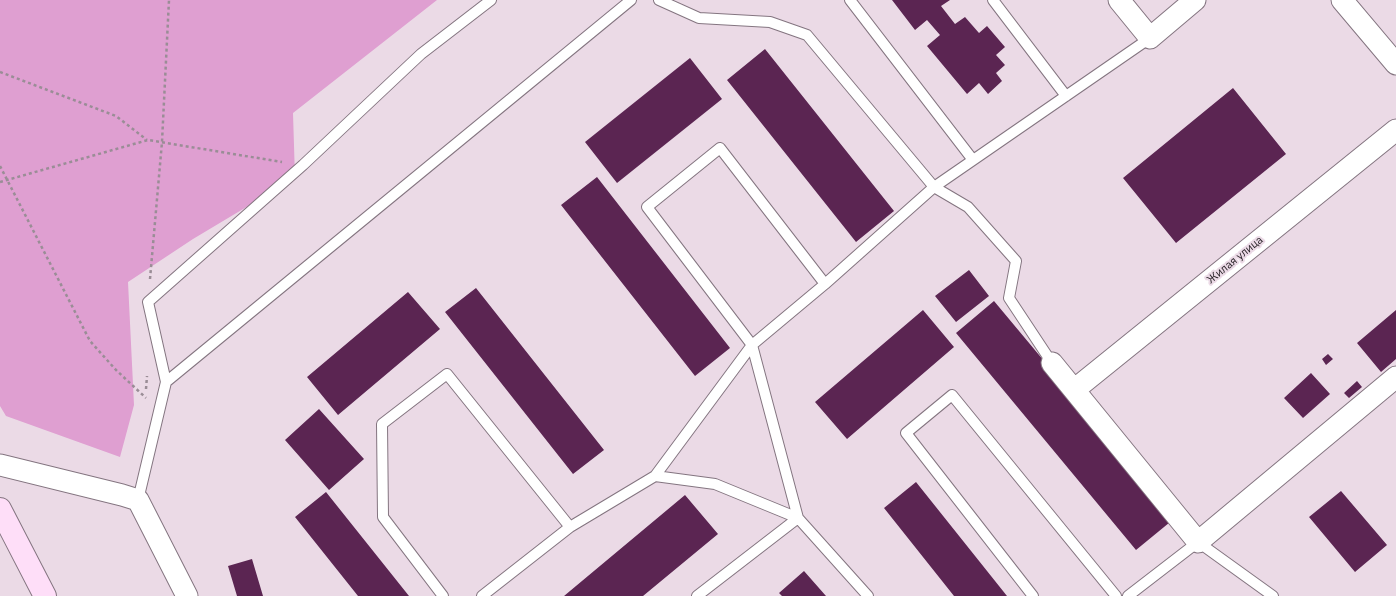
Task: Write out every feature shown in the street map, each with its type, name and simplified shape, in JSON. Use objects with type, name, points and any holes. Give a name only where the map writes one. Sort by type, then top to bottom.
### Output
[{"type":"street","points":[[1119,0],[1150,38],[1195,0]]},
{"type":"street","points":[[1342,0],[1396,64]]},
{"type":"street","name":"Жилая улица","points":[[1074,390],[1396,130]]},
{"type":"street","points":[[1052,364],[1198,542],[1396,377]]},
{"type":"street","points":[[0,466],[138,500],[187,596]]},
{"type":"street","points":[[0,509],[45,596]]},
{"type":"lane","points":[[138,500],[166,382],[148,302],[303,165],[421,54],[491,0]]},
{"type":"lane","points":[[166,382],[631,0]]},
{"type":"lane","points":[[659,0],[699,18],[770,22],[808,34],[934,187],[968,207],[1016,261],[1009,298],[1052,364]]},
{"type":"lane","points":[[850,0],[973,160]]},
{"type":"lane","points":[[993,0],[1066,96]]},
{"type":"lane","points":[[482,596],[570,527],[655,476],[752,345],[825,284],[934,187],[1150,38]]},
{"type":"lane","points":[[798,518],[752,345],[647,207],[720,148],[825,284]]},
{"type":"lane","points":[[443,596],[382,517],[382,424],[448,374],[570,527]]},
{"type":"lane","points":[[1034,596],[906,433],[952,395],[1116,596]]},
{"type":"lane","points":[[655,476],[715,484],[798,518],[868,596]]},
{"type":"lane","points":[[696,596],[798,518]]},
{"type":"lane","points":[[1128,596],[1198,542],[1274,596]]},
{"type":"path","points":[[148,302],[162,142],[169,0]]},
{"type":"path","points":[[0,72],[116,116],[148,140]]},
{"type":"path","points":[[0,182],[148,140],[303,165]]},
{"type":"path","points":[[0,166],[90,341],[116,370],[146,397]]},
{"type":"path","points":[[144,405],[147,375]]},
{"type":"shaded area","points":[[0,0],[437,0],[293,113],[295,178],[193,239],[128,282],[134,405],[120,457],[6,416],[0,406]]},
{"type":"building","points":[[892,0],[950,0],[941,6],[955,24],[965,17],[979,33],[987,26],[1005,47],[996,55],[1005,65],[996,73],[1002,81],[988,94],[979,83],[967,94],[927,46],[940,35],[927,20],[915,30]]},
{"type":"building","points":[[765,49],[894,211],[856,242],[727,80]]},
{"type":"building","points":[[690,58],[722,99],[617,183],[585,142]]},
{"type":"building","points":[[1233,88],[1286,154],[1176,243],[1123,178]]},
{"type":"building","points":[[597,177],[730,348],[695,376],[561,205]]},
{"type":"building","points":[[969,270],[989,296],[956,322],[935,296]]},
{"type":"building","points":[[476,288],[604,450],[573,474],[445,312]]},
{"type":"building","points":[[408,292],[440,329],[338,415],[307,377]]},
{"type":"building","points":[[994,301],[1175,518],[1136,550],[956,333]]},
{"type":"building","points":[[923,310],[954,347],[847,439],[815,402]]},
{"type":"building","points":[[1396,310],[1396,359],[1381,372],[1357,343]]},
{"type":"building","points":[[1328,354],[1333,359],[1326,365],[1322,359]]},
{"type":"building","points":[[1311,373],[1330,394],[1303,418],[1284,398]]},
{"type":"building","points":[[1357,381],[1362,387],[1349,398],[1344,393]]},
{"type":"building","points":[[319,409],[364,459],[329,490],[285,440]]},
{"type":"building","points":[[916,482],[1007,596],[954,596],[884,508]]},
{"type":"building","points":[[1341,491],[1387,545],[1355,572],[1309,517]]},
{"type":"building","points":[[326,492],[409,596],[358,596],[295,517]]},
{"type":"building","points":[[685,495],[718,534],[643,596],[564,596]]},
{"type":"building","points":[[252,559],[263,596],[237,596],[228,566]]},
{"type":"building","points":[[804,571],[826,596],[782,596],[779,593]]}]
